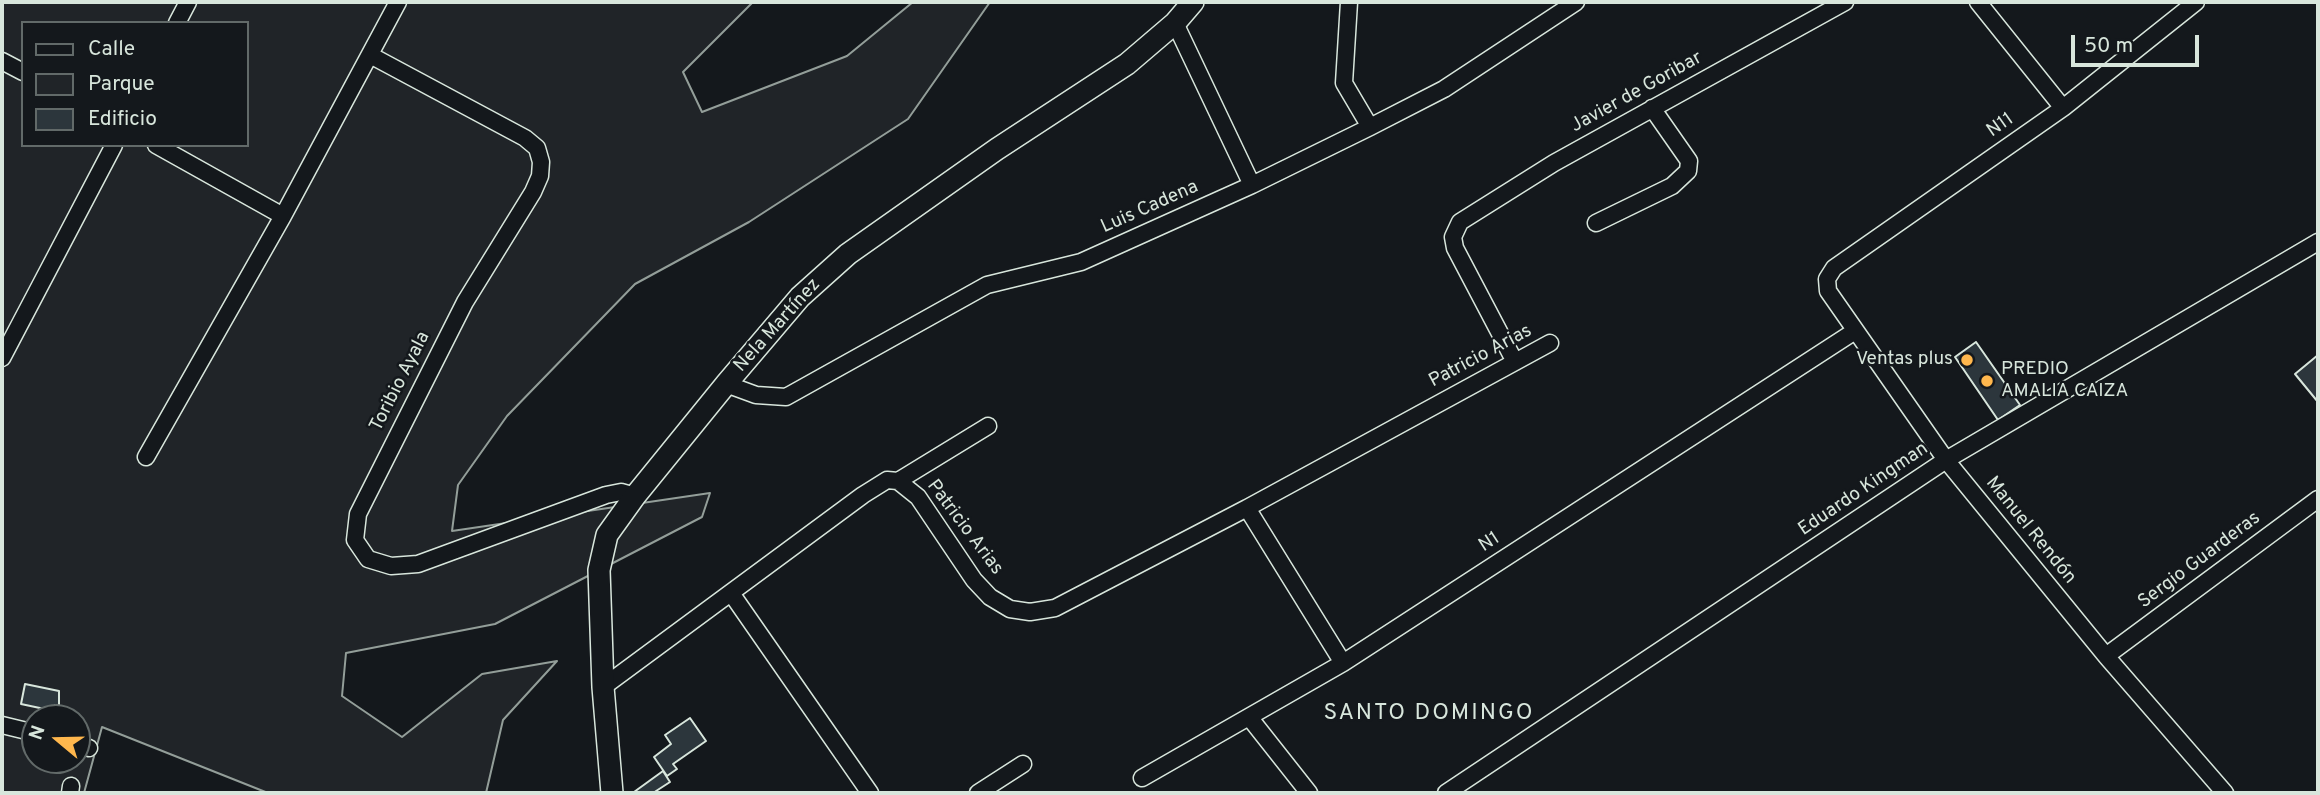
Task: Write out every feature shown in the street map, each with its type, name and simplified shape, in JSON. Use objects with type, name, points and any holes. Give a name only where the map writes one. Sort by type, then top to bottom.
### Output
[{"type":"main road","name":"Nela Martínez","points":[[612,793],[603,687],[599,570],[607,536],[635,496],[800,297],[848,254],[997,149],[1127,64],[1175,23],[1193,2]]},
{"type":"street","points":[[178,21],[188,2]]},
{"type":"street","points":[[146,457],[283,216],[398,2]]},
{"type":"street","points":[[1349,2],[1344,83],[1370,127]]},
{"type":"street","name":"Luis Cadena","points":[[726,384],[756,396],[786,397],[987,285],[1082,262],[1252,185],[1370,127],[1444,89],[1576,2]]},
{"type":"street","name":"Javier de Goribar","points":[[1515,362],[1461,263],[1453,237],[1460,222],[1554,163],[1845,2]]},
{"type":"street","points":[[1978,2],[2063,108]]},
{"type":"street","name":"N11","points":[[1827,279],[1834,268],[2063,108],[2196,2]]},
{"type":"street","points":[[1175,23],[1252,185]]},
{"type":"street","name":"Toribio Ayala","points":[[370,55],[525,138],[537,148],[541,162],[540,176],[533,192],[465,302],[358,514],[355,540],[368,559],[391,566],[418,564],[606,495],[621,492],[635,496]]},
{"type":"street","points":[[2,61],[21,71]]},
{"type":"street","points":[[1596,223],[1672,186],[1688,171],[1689,161],[1652,108]]},
{"type":"street","points":[[2,358],[113,147]]},
{"type":"street","points":[[160,147],[283,216]]},
{"type":"street","name":"Eduardo Kingman","points":[[1446,793],[1946,460],[2318,242]]},
{"type":"street","name":"Manuel Rendón","points":[[1827,279],[1828,291],[1946,460],[2106,656],[2225,793]]},
{"type":"street","name":"N1","points":[[1142,778],[1343,663],[1855,331]]},
{"type":"street","name":"Patricio Arias","points":[[603,687],[874,486],[887,480],[898,481],[918,497],[974,580],[990,597],[1010,609],[1030,612],[1055,608],[1247,508],[1550,343]]},
{"type":"street","points":[[898,481],[988,426]]},
{"type":"street","name":"Sergio Guarderas","points":[[2106,656],[2318,499]]},
{"type":"street","points":[[1247,508],[1343,663]]},
{"type":"street","points":[[731,593],[870,793]]},
{"type":"street","points":[[1249,717],[1309,793]]},
{"type":"street","points":[[2,725],[21,730]]},
{"type":"street","points":[[978,793],[1023,764]]},
{"type":"green space","points":[[2,2],[753,2],[683,72],[702,112],[847,56],[913,2],[990,2],[908,119],[749,222],[635,284],[507,416],[458,485],[452,531],[710,493],[702,517],[495,624],[346,653],[342,696],[402,737],[482,674],[557,661],[503,720],[486,793],[268,793],[102,727],[91,767],[91,704],[21,704],[21,774],[89,774],[84,793],[2,793]]},
{"type":"building","name":"PREDIO AMALIA CAIZA","points":[[1976,342],[2020,405],[1998,420],[1955,357]]},
{"type":"building","points":[[2318,355],[2318,402],[2295,374]]},
{"type":"building","points":[[25,684],[59,691],[59,704],[21,704]]},
{"type":"building","points":[[690,718],[706,741],[673,764],[677,769],[667,776],[654,757],[671,744],[665,735]]},
{"type":"building","points":[[663,771],[670,782],[653,793],[634,792]]},
{"type":"place","name":"Ventas plus","points":[[1967,360]]},
{"type":"place","name":"PREDIO AMALIA CAIZA","points":[[1987,381]]},
{"type":"district","name":"SANTO DOMINGO","points":[[1429,714]]}]
